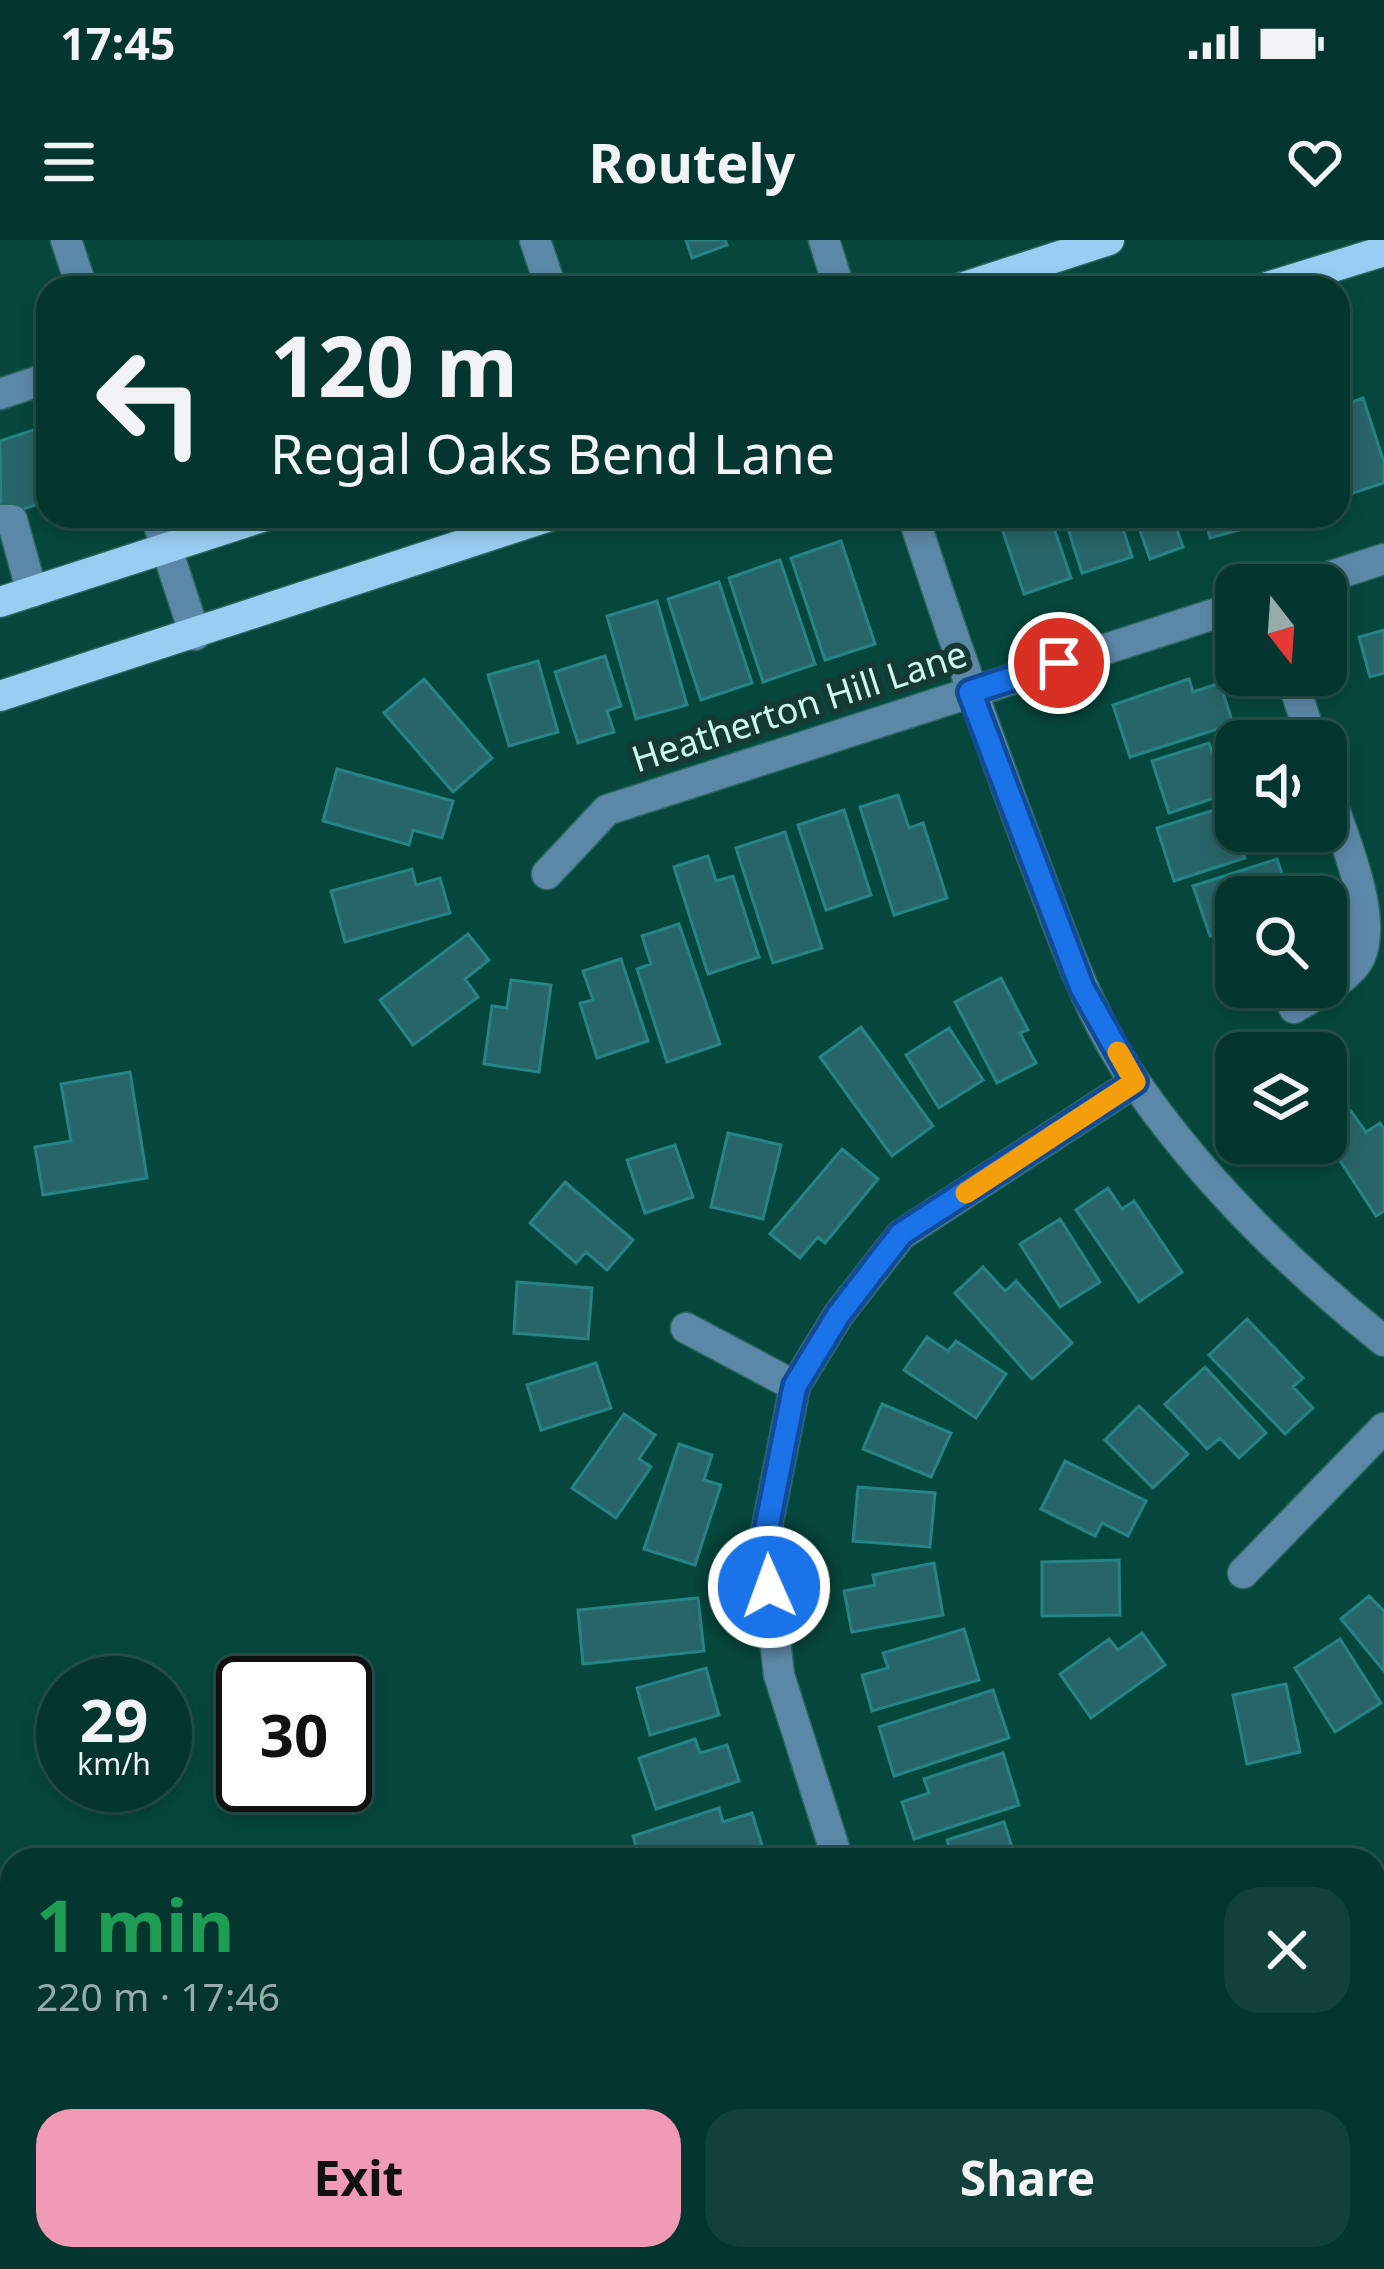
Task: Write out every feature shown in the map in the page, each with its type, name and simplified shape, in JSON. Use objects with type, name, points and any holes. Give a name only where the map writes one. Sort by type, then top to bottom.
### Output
[{"type":"main road","points":[[998,276],[1109,240]]},
{"type":"main road","points":[[1303,276],[1384,251]]},
{"type":"main road","points":[[0,602],[228,528]]},
{"type":"main road","points":[[0,696],[514,528]]},
{"type":"street","points":[[66,240],[78,276]]},
{"type":"street","points":[[535,240],[547,276]]},
{"type":"street","points":[[824,240],[835,276]]},
{"type":"street","points":[[0,394],[36,382]]},
{"type":"street","points":[[3,518],[12,520],[32,592]]},
{"type":"street","points":[[160,528],[195,634]]},
{"type":"street","points":[[917,528],[970,692],[1082,988],[1135,1082],[1224,1197],[1323,1292],[1384,1340]]},
{"type":"street","points":[[1347,571],[1384,559]]},
{"type":"street","name":"Heatherton Hill Lane","points":[[547,874],[607,810],[1215,614]]},
{"type":"street","points":[[1347,852],[1365,911],[1360,958],[1347,970]]},
{"type":"street","points":[[834,1848],[778,1676],[764,1542],[795,1386],[839,1314],[901,1234],[1135,1082]]},
{"type":"street","points":[[686,1328],[795,1386]]},
{"type":"street","points":[[1244,1573],[1384,1428]]},
{"type":"building","points":[[686,240],[725,240],[727,245],[692,258]]},
{"type":"building","points":[[1363,398],[1384,462],[1384,483],[1350,494],[1350,403]]},
{"type":"building","points":[[36,429],[36,505],[1,516],[0,441]]},
{"type":"building","points":[[1002,528],[1054,528],[1071,578],[1024,594]]},
{"type":"building","points":[[1068,528],[1123,528],[1132,557],[1082,573]]},
{"type":"building","points":[[1139,528],[1176,528],[1183,547],[1150,559]]},
{"type":"building","points":[[1207,528],[1247,528],[1210,538]]},
{"type":"building","points":[[841,541],[875,644],[825,660],[791,558]]},
{"type":"building","points":[[780,560],[815,664],[763,682],[729,578]]},
{"type":"building","points":[[719,582],[752,683],[701,700],[668,599]]},
{"type":"building","points":[[657,601],[687,705],[636,719],[607,616]]},
{"type":"building","points":[[1384,630],[1384,673],[1370,677],[1359,637]]},
{"type":"building","points":[[605,656],[621,706],[607,711],[614,732],[578,743],[555,672]]},
{"type":"building","points":[[538,661],[558,732],[509,746],[488,675]]},
{"type":"building","points":[[424,679],[492,758],[453,792],[384,713]]},
{"type":"building","points":[[1189,679],[1193,692],[1215,685],[1215,696],[1224,696],[1232,720],[1215,720],[1215,730],[1130,757],[1113,705]]},
{"type":"building","points":[[1209,743],[1215,758],[1215,798],[1169,813],[1152,761]]},
{"type":"building","points":[[337,769],[453,801],[442,838],[413,830],[409,845],[323,821]]},
{"type":"building","points":[[898,795],[909,828],[923,823],[947,898],[894,915],[860,807]]},
{"type":"building","points":[[844,810],[871,895],[826,910],[798,825]]},
{"type":"building","points":[[1215,810],[1215,852],[1243,852],[1245,858],[1174,881],[1157,828]]},
{"type":"building","points":[[785,832],[822,948],[773,963],[736,848]]},
{"type":"building","points":[[708,856],[716,881],[733,876],[759,957],[708,974],[674,867]]},
{"type":"building","points":[[1277,859],[1283,876],[1224,876]]},
{"type":"building","points":[[412,869],[416,885],[440,878],[450,913],[345,942],[331,891]]},
{"type":"building","points":[[1215,879],[1215,934],[1210,936],[1193,886]]},
{"type":"building","points":[[679,924],[720,1044],[667,1062],[637,969],[651,964],[642,936]]},
{"type":"building","points":[[468,934],[489,960],[465,979],[478,997],[413,1045],[380,1000]]},
{"type":"building","points":[[621,959],[648,1041],[597,1058],[580,1003],[593,1000],[583,971]]},
{"type":"building","points":[[1001,978],[1028,1030],[1020,1033],[1036,1063],[997,1083],[955,1002]]},
{"type":"building","points":[[511,980],[551,985],[539,1072],[484,1064],[492,1006],[507,1008]]},
{"type":"building","points":[[861,1027],[933,1126],[892,1156],[820,1057]]},
{"type":"building","points":[[949,1028],[983,1080],[939,1108],[906,1055]]},
{"type":"building","points":[[130,1072],[147,1178],[43,1195],[35,1147],[71,1141],[61,1084]]},
{"type":"building","points":[[1351,1111],[1366,1132],[1380,1123],[1384,1129],[1384,1211],[1376,1216],[1342,1164],[1347,1164],[1347,1114]]},
{"type":"building","points":[[728,1133],[781,1145],[763,1219],[711,1207]]},
{"type":"building","points":[[675,1145],[693,1197],[645,1213],[627,1160]]},
{"type":"building","points":[[842,1149],[878,1179],[825,1243],[818,1237],[800,1258],[770,1234]]},
{"type":"building","points":[[565,1182],[633,1240],[607,1270],[586,1252],[576,1263],[530,1223]]},
{"type":"building","points":[[1108,1188],[1122,1209],[1134,1201],[1182,1272],[1139,1302],[1076,1210]]},
{"type":"building","points":[[1060,1219],[1100,1282],[1060,1307],[1020,1244]]},
{"type":"building","points":[[983,1267],[1005,1291],[1016,1281],[1072,1343],[1032,1379],[955,1293]]},
{"type":"building","points":[[517,1282],[592,1288],[588,1339],[514,1333]]},
{"type":"building","points":[[1247,1319],[1303,1378],[1293,1387],[1313,1408],[1285,1434],[1209,1355]]},
{"type":"building","points":[[927,1337],[948,1351],[956,1341],[1006,1374],[976,1418],[904,1370]]},
{"type":"building","points":[[596,1363],[611,1408],[541,1430],[527,1385]]},
{"type":"building","points":[[1205,1367],[1266,1433],[1239,1458],[1220,1438],[1207,1449],[1165,1404]]},
{"type":"building","points":[[882,1404],[951,1433],[931,1477],[863,1449]]},
{"type":"building","points":[[1139,1406],[1188,1454],[1153,1488],[1105,1440]]},
{"type":"building","points":[[624,1414],[655,1435],[639,1459],[651,1467],[616,1518],[572,1488]]},
{"type":"building","points":[[679,1444],[712,1455],[704,1480],[721,1485],[695,1565],[644,1549]]},
{"type":"building","points":[[1065,1461],[1146,1501],[1128,1536],[1102,1523],[1095,1536],[1041,1509]]},
{"type":"building","points":[[858,1487],[935,1493],[930,1547],[853,1541]]},
{"type":"building","points":[[1119,1560],[1120,1615],[1042,1616],[1042,1562]]},
{"type":"building","points":[[934,1563],[943,1615],[852,1632],[844,1591],[875,1585],[873,1575]]},
{"type":"building","points":[[1369,1596],[1384,1611],[1384,1671],[1341,1619]]},
{"type":"building","points":[[698,1598],[704,1651],[583,1664],[578,1610]]},
{"type":"building","points":[[964,1629],[979,1680],[872,1711],[862,1675],[888,1668],[883,1653]]},
{"type":"building","points":[[1142,1633],[1165,1665],[1091,1718],[1060,1674],[1109,1639],[1118,1650]]},
{"type":"building","points":[[1340,1639],[1381,1703],[1335,1732],[1295,1668]]},
{"type":"building","points":[[706,1668],[719,1715],[650,1735],[637,1688]]},
{"type":"building","points":[[1286,1684],[1300,1752],[1247,1764],[1233,1695]]},
{"type":"building","points":[[993,1690],[1009,1738],[894,1776],[879,1727]]},
{"type":"building","points":[[695,1739],[700,1753],[727,1745],[739,1781],[656,1809],[639,1758]]},
{"type":"building","points":[[1003,1753],[1019,1805],[914,1839],[902,1802],[929,1793],[924,1779]]},
{"type":"building","points":[[719,1808],[723,1822],[752,1813],[762,1845],[636,1848],[633,1836]]},
{"type":"building","points":[[1004,1822],[1012,1848],[949,1848],[947,1840]]},
{"type":"slow traffic","points":[[966,1193],[1135,1082],[1118,1052]]},
{"type":"route","points":[[769,1587],[764,1542],[795,1386],[839,1314],[901,1234],[1135,1082],[1082,988],[970,692],[1059,663]]}]
